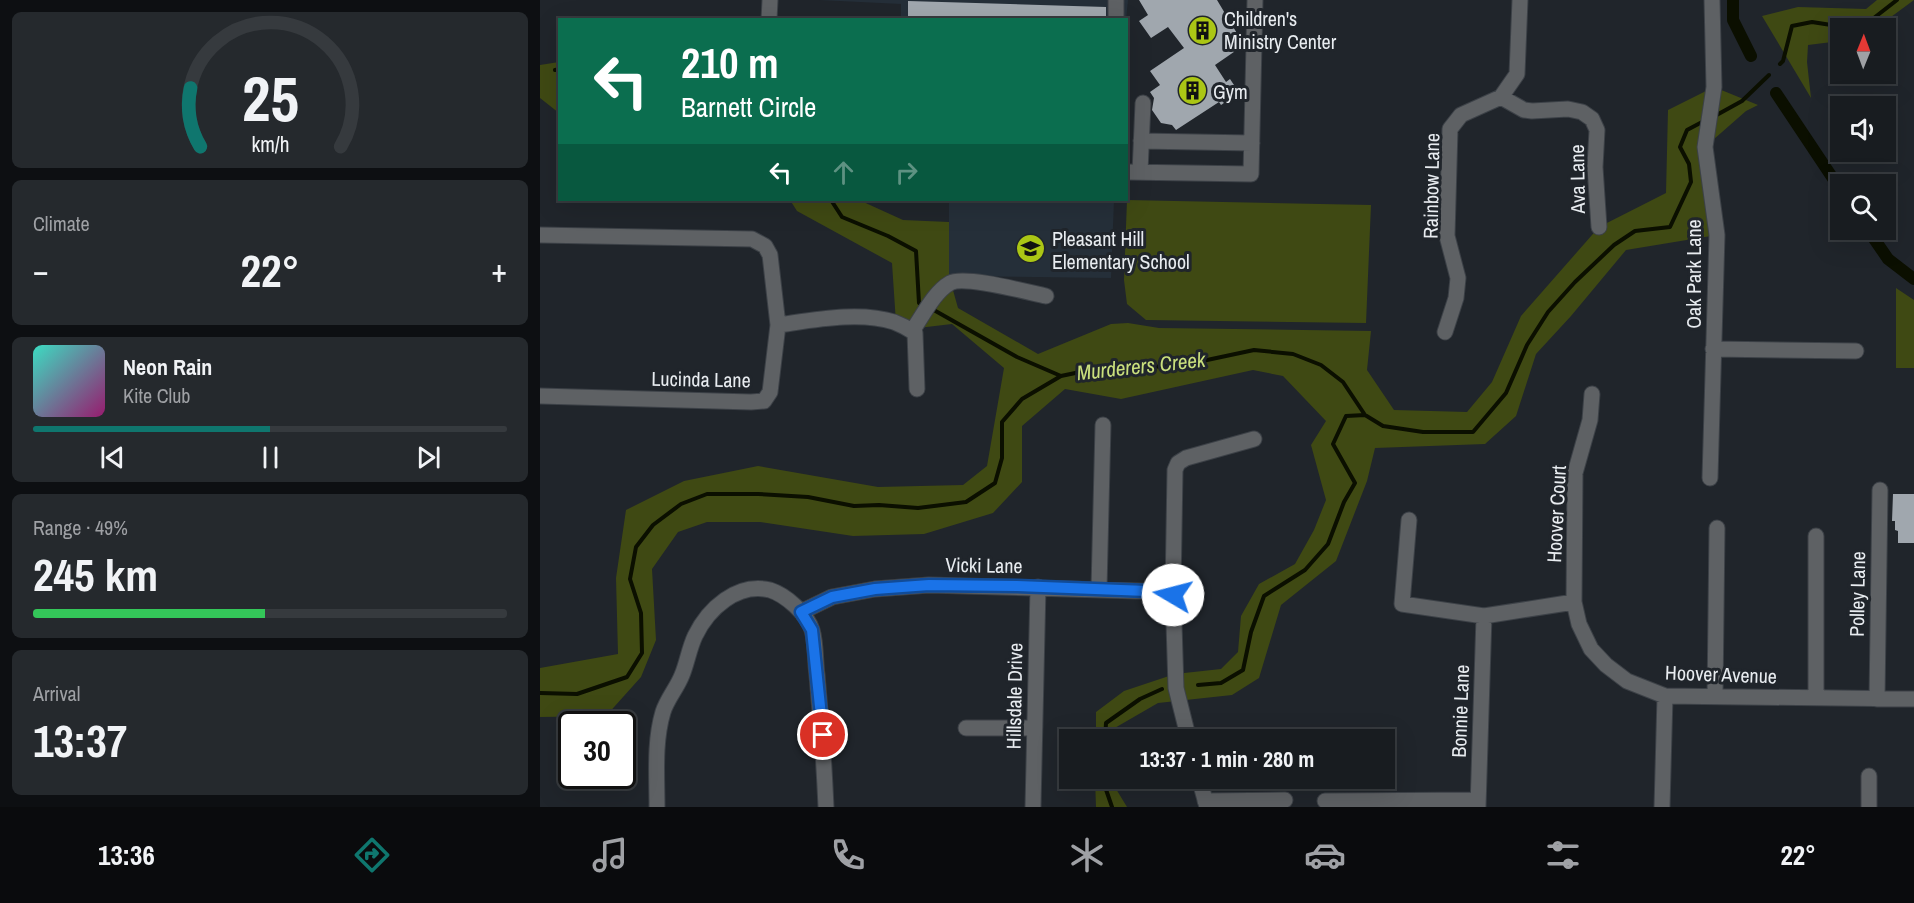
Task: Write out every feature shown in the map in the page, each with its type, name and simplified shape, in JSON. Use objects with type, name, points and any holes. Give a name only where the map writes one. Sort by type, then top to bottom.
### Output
[{"type":"street","points":[[770,0],[770,18]]},
{"type":"street","points":[[1116,0],[1116,18]]},
{"type":"street","points":[[1143,103],[1141,141],[1133,172],[1251,174],[1255,0]]},
{"type":"street","points":[[1501,97],[1516,74],[1520,0]]},
{"type":"street","name":"Oak Park Lane","points":[[1710,478],[1718,235],[1705,147],[1714,87],[1712,0]]},
{"type":"street","name":"Ava Lane","points":[[1501,97],[1524,110],[1568,109],[1582,112],[1592,119],[1597,130],[1595,167],[1599,227]]},
{"type":"street","name":"Rainbow Lane","points":[[1445,332],[1456,298],[1458,278],[1447,237],[1449,129],[1461,115],[1501,97]]},
{"type":"street","points":[[1141,141],[1252,143]]},
{"type":"street","name":"Lucinda Lane","points":[[540,235],[752,239],[765,246],[770,255],[778,326],[770,392],[764,401],[540,396]]},
{"type":"street","points":[[912,331],[944,287],[952,282],[967,280],[1046,296]]},
{"type":"street","points":[[778,326],[833,317],[885,320],[896,323],[915,333],[918,389]]},
{"type":"street","points":[[1713,349],[1856,351]]},
{"type":"street","name":"Hoover Court","points":[[1574,602],[1575,473],[1590,420],[1592,394]]},
{"type":"street","points":[[1099,589],[1104,425]]},
{"type":"street","points":[[1186,729],[1176,688],[1173,592],[1175,471],[1178,463],[1186,458],[1254,439]]},
{"type":"street","name":"Polley Lane","points":[[1877,699],[1880,490]]},
{"type":"street","points":[[1409,520],[1402,604],[1484,616],[1574,602]]},
{"type":"street","points":[[1715,697],[1717,528]]},
{"type":"street","points":[[1816,536],[1816,698]]},
{"type":"street","name":"Vicki Lane","points":[[801,612],[832,597],[875,589],[929,585],[1173,592]]},
{"type":"street","name":"Hillsdale Drive","points":[[1033,807],[1038,587]]},
{"type":"street","points":[[657,807],[656,754],[663,711],[681,676],[695,636],[709,615],[724,599],[750,589],[762,588],[776,592],[801,612],[812,630],[823,735],[826,807]]},
{"type":"street","name":"Hoover Avenue","points":[[1574,602],[1579,624],[1591,649],[1606,665],[1627,681],[1665,696],[1914,699]]},
{"type":"street","name":"Bonnie Lane","points":[[1478,804],[1484,616]]},
{"type":"street","points":[[1662,807],[1665,696]]},
{"type":"street","points":[[966,728],[1034,728]]},
{"type":"street","points":[[1869,776],[1869,807]]},
{"type":"street","points":[[1202,789],[1206,804],[1285,800]]},
{"type":"street","points":[[1325,801],[1478,804]]},
{"type":"shaded area","points":[[819,0],[1128,0],[1126,18],[901,18],[901,4]]},
{"type":"shaded area","name":"Pleasant Hill Elementary School","points":[[949,201],[1114,201],[1111,278],[949,276]]},
{"type":"green space","points":[[1877,0],[1914,0],[1890,18],[1830,18],[1830,42],[1808,45],[1807,62],[1811,98],[1762,16],[1798,7],[1866,9]]},
{"type":"green space","points":[[558,62],[558,112],[540,98],[540,65]]},
{"type":"green space","points":[[1714,87],[1758,105],[1746,111],[1705,147],[1717,235],[1626,250],[1536,354],[1516,416],[1485,444],[1375,448],[1367,481],[1336,561],[1281,605],[1259,678],[1232,695],[1158,703],[1113,729],[1096,729],[1096,712],[1124,691],[1175,674],[1221,669],[1238,652],[1241,616],[1259,584],[1295,564],[1314,530],[1326,500],[1311,445],[1326,421],[1283,376],[1253,370],[1121,399],[1065,389],[1022,426],[1022,482],[993,513],[924,534],[853,536],[760,522],[707,522],[678,532],[652,569],[656,640],[641,677],[610,711],[558,711],[558,717],[540,717],[540,668],[618,654],[616,578],[626,510],[684,481],[758,466],[878,487],[963,485],[987,466],[1004,368],[952,324],[918,328],[896,323],[892,263],[797,211],[791,201],[861,201],[903,220],[949,222],[949,276],[958,308],[1038,354],[1111,324],[1128,323],[1159,328],[1371,331],[1367,370],[1394,410],[1467,412],[1492,382],[1521,316],[1599,227],[1666,193],[1668,110]]},
{"type":"green space","points":[[1128,200],[1371,205],[1366,323],[1146,320],[1127,304],[1124,280]]},
{"type":"green space","points":[[1896,288],[1914,300],[1914,368],[1896,368]]},
{"type":"green space","points":[[1095,789],[1116,789],[1127,807],[1096,807]]},
{"type":"building","points":[[1139,0],[1217,0],[1244,45],[1215,65],[1226,82],[1230,79],[1236,88],[1233,91],[1236,95],[1221,105],[1219,102],[1176,130],[1172,125],[1161,123],[1152,110],[1154,98],[1150,92],[1160,85],[1150,71],[1184,48],[1168,27],[1151,38],[1139,21],[1148,15]]},
{"type":"building","points":[[908,1],[1106,7],[1106,18],[908,18]]},
{"type":"building","points":[[1893,494],[1914,494],[1914,543],[1898,543],[1898,531],[1895,530],[1895,521],[1892,521]]},
{"type":"waterway","points":[[1733,0],[1733,20],[1751,56]]},
{"type":"waterway","name":"Murderers Creek","points":[[1780,64],[1783,61],[1792,26],[1812,22],[1844,27],[1870,21],[1897,0]]},
{"type":"waterway","name":"Murderers Creek","points":[[1713,117],[1742,101],[1769,75]]},
{"type":"waterway","points":[[1776,93],[1830,174]]},
{"type":"waterway","name":"Murderers Creek","points":[[540,693],[577,694],[627,677],[642,653],[641,613],[630,579],[636,547],[653,525],[681,504],[707,494],[808,497],[854,506],[918,508],[966,502],[995,483],[1002,458],[1002,422],[1022,399],[1061,376],[1099,368],[1179,366],[1254,350],[1293,354],[1321,365],[1343,382],[1365,415],[1383,426],[1423,432],[1473,432],[1506,393],[1527,345],[1548,312],[1575,282],[1614,245],[1635,231],[1670,227],[1691,182],[1689,164],[1680,147],[1687,130],[1704,121]]},
{"type":"waterway","points":[[832,201],[842,217],[888,236],[916,251],[919,303],[925,306]]},
{"type":"waterway","points":[[1875,240],[1888,259],[1914,279]]},
{"type":"waterway","points":[[932,309],[1017,357],[1061,376]]},
{"type":"waterway","points":[[1198,685],[1221,683],[1243,670],[1251,632],[1264,596],[1305,570],[1328,544],[1344,502],[1355,483],[1333,444],[1346,416],[1365,415]]},
{"type":"waterway","points":[[1106,729],[1106,723],[1140,699],[1162,689]]},
{"type":"waterway","points":[[1106,789],[1112,807]]},
{"type":"place","name":"Children's Ministry Center","points":[[1203,30]]},
{"type":"place","name":"Gym","points":[[1192,91]]},
{"type":"place","name":"Pleasant Hill Elementary School","points":[[1031,249]]},
{"type":"route","points":[[823,735],[812,630],[801,612],[832,597],[875,589],[929,585],[1058,587],[1173,592],[1173,595]]}]
